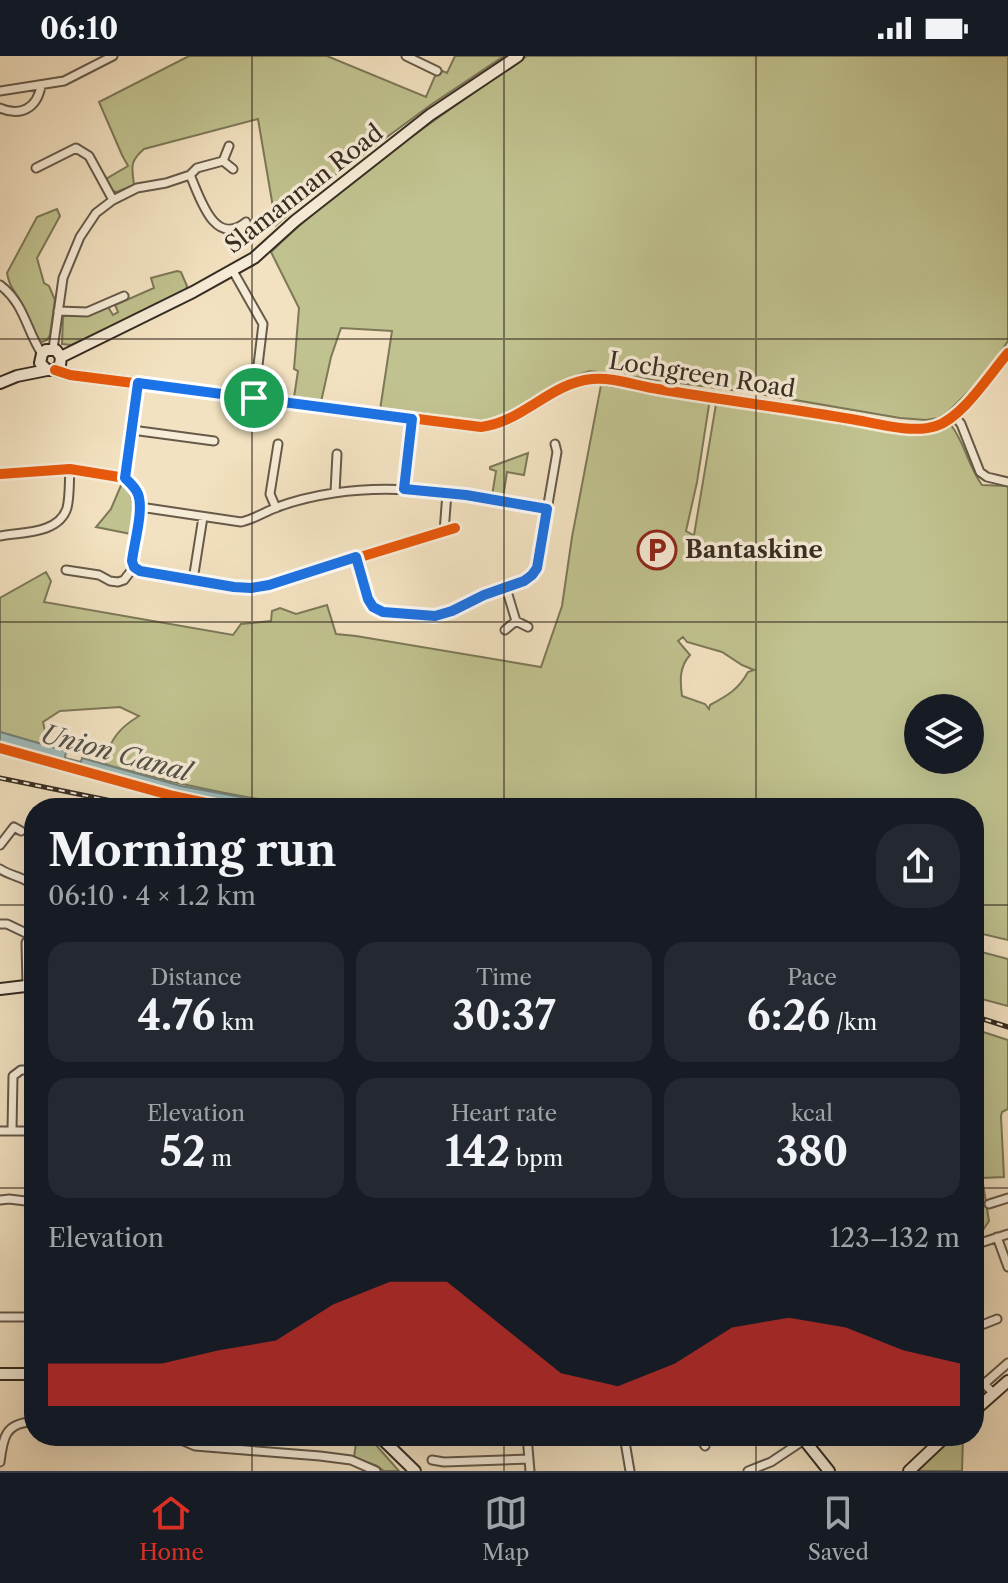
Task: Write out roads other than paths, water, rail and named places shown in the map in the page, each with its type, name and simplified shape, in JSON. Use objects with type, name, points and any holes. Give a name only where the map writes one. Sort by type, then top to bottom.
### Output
[{"type":"street","points":[[0,91],[64,81],[113,56]]},
{"type":"street","points":[[406,56],[437,71]]},
{"type":"street","name":"Slamannan Road","points":[[0,383],[56,362],[254,258],[295,221],[430,115],[518,56]]},
{"type":"street","points":[[0,108],[11,112],[30,108],[37,101],[41,86]]},
{"type":"street","points":[[223,161],[229,146]]},
{"type":"street","points":[[36,168],[76,148],[89,156],[113,200]]},
{"type":"street","points":[[223,161],[233,169]]},
{"type":"street","points":[[0,285],[16,300],[42,366],[56,362],[63,278],[80,237],[96,213],[137,188],[166,183],[190,175],[197,168],[223,161]]},
{"type":"street","points":[[190,175],[217,227],[230,231],[246,222]]},
{"type":"street","points":[[233,271],[263,324],[254,398]]},
{"type":"street","points":[[58,311],[87,312],[124,296]]},
{"type":"street","points":[[109,302],[114,313]]},
{"type":"street","name":"Slamannan Road","points":[[17,376],[46,350],[56,362]]},
{"type":"street","name":"Lochgreen Road","points":[[56,362],[83,376],[481,427],[494,426],[520,414],[568,385],[605,379],[920,429],[936,426],[954,415],[1008,353]]},
{"type":"street","points":[[125,478],[138,383]]},
{"type":"street","points":[[954,415],[961,424],[980,472],[1008,482]]},
{"type":"street","points":[[404,489],[412,419]]},
{"type":"street","points":[[132,430],[214,441]]},
{"type":"street","points":[[356,557],[368,599],[373,607],[383,612],[435,616],[524,581],[537,568],[543,539],[557,452],[552,442]]},
{"type":"street","points":[[276,508],[270,494],[278,444]]},
{"type":"street","points":[[335,492],[337,454]]},
{"type":"street","points":[[0,536],[45,528],[59,520],[68,505],[70,469]]},
{"type":"street","points":[[0,474],[70,469],[125,478],[139,497],[132,561],[134,567],[140,571],[234,587],[269,585],[455,528]]},
{"type":"street","points":[[140,507],[241,522],[304,499],[335,492],[404,489],[547,509]]},
{"type":"street","points":[[444,532],[447,493]]},
{"type":"street","points":[[193,580],[203,517]]},
{"type":"street","points":[[66,570],[99,575],[118,582],[124,580],[134,567]]},
{"type":"street","points":[[506,588],[516,621],[528,627]]},
{"type":"street","points":[[505,630],[516,621]]},
{"type":"street","points":[[0,845],[14,827],[21,831]]},
{"type":"street","points":[[0,869],[24,879]]},
{"type":"street","points":[[0,924],[24,932]]},
{"type":"street","points":[[0,989],[24,986]]},
{"type":"street","points":[[12,1130],[13,1076],[24,1070]]},
{"type":"street","points":[[0,1131],[24,1131]]},
{"type":"street","points":[[989,1204],[1008,1198]]},
{"type":"street","points":[[0,1200],[24,1201]]},
{"type":"street","points":[[984,1242],[1008,1234]]},
{"type":"street","points":[[997,1237],[1008,1267]]},
{"type":"street","points":[[0,1317],[24,1317]]},
{"type":"street","points":[[984,1324],[997,1319]]},
{"type":"street","points":[[994,1394],[984,1384],[1008,1363]]},
{"type":"street","points":[[0,1374],[24,1374]]},
{"type":"street","points":[[984,1402],[1008,1381]]},
{"type":"street","points":[[0,1462],[2,1437],[24,1422]]},
{"type":"street","points":[[195,1446],[351,1460],[376,1471]]},
{"type":"street","points":[[389,1446],[415,1471]]},
{"type":"street","points":[[528,1446],[530,1471]]},
{"type":"street","points":[[627,1446],[630,1471]]},
{"type":"street","points":[[748,1471],[771,1462],[792,1446]]},
{"type":"street","points":[[809,1446],[829,1471]]},
{"type":"street","points":[[909,1471],[935,1446]]},
{"type":"street","points":[[432,1460],[444,1466],[529,1459]]},
{"type":"water","points":[[0,732],[66,751],[65,758],[81,762],[82,758],[181,786],[246,798],[195,798],[0,746]]},
{"type":"railway","points":[[0,778],[97,798]]},
{"type":"railway","points":[[984,1019],[1008,1027]]},
{"type":"place","name":"Bantaskine","points":[[657,550]]},
{"type":"water label","name":"Union Canal","points":[[116,753]]}]
